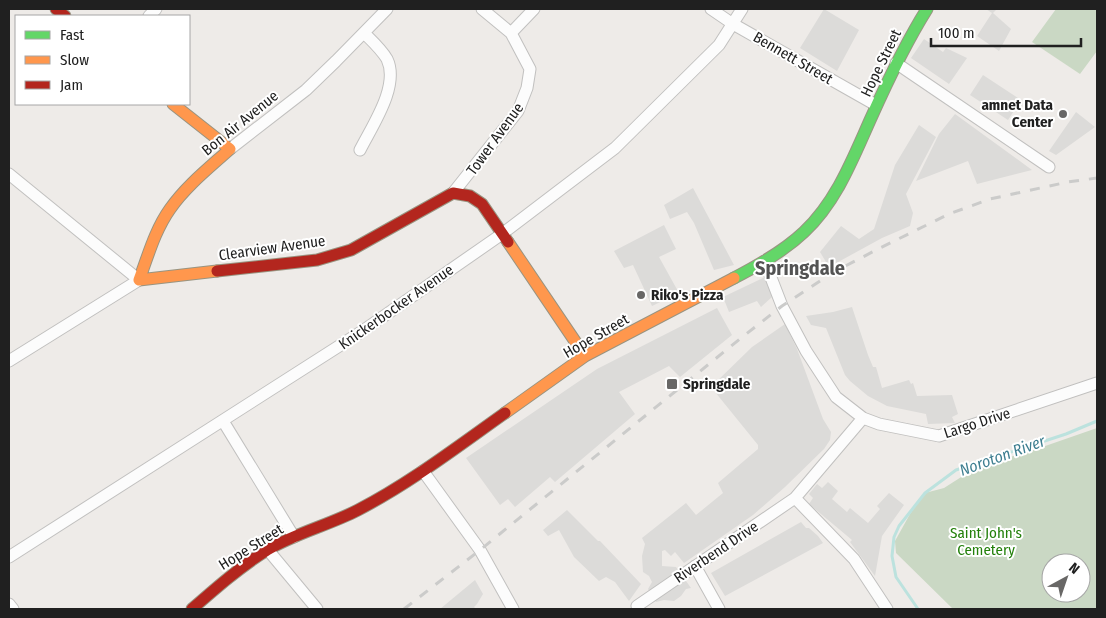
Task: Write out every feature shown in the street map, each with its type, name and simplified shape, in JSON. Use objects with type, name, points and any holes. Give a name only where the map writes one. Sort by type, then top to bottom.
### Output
[{"type":"main road","name":"Hope Street","points":[[192,609],[228,577],[268,550],[358,510],[423,471],[585,356],[765,262],[804,232],[831,200],[850,165],[876,105],[912,32],[927,9]]},
{"type":"main road","points":[[174,105],[230,149]]},
{"type":"main road","name":"Bon Air Avenue","points":[[139,280],[169,210],[186,188],[230,149]]},
{"type":"main road","points":[[454,194],[470,196],[482,204],[585,356]]},
{"type":"main road","name":"Clearview Avenue","points":[[139,280],[317,260],[351,250],[454,194]]},
{"type":"street","name":"Bon Air Avenue","points":[[230,149],[306,90],[387,9]]},
{"type":"street","name":"Tower Avenue","points":[[454,194],[518,111],[524,100],[530,78],[530,69],[511,33],[482,9]]},
{"type":"street","points":[[511,33],[534,9]]},
{"type":"street","name":"Bennett Street","points":[[711,9],[733,24],[876,105]]},
{"type":"street","name":"Knickerbocker Avenue","points":[[9,557],[361,332],[502,234],[615,148],[719,45],[742,9]]},
{"type":"street","points":[[360,150],[385,100],[390,84],[391,72],[381,50],[364,32]]},
{"type":"street","points":[[896,64],[1048,167]]},
{"type":"street","points":[[9,174],[139,280]]},
{"type":"street","name":"Largo Drive","points":[[765,262],[782,306],[806,351],[836,397],[863,418],[879,424],[939,436],[1097,384]]},
{"type":"street","name":"Clearview Avenue","points":[[9,362],[139,280]]},
{"type":"street","name":"Riverbend Drive","points":[[637,606],[795,498],[863,418]]},
{"type":"street","points":[[223,421],[294,537]]},
{"type":"street","points":[[423,471],[480,550],[513,609]]},
{"type":"street","points":[[795,498],[854,559],[887,609]]},
{"type":"street","points":[[268,550],[317,609]]},
{"type":"street","points":[[695,566],[719,609]]},
{"type":"street","points":[[9,604],[13,609]]},
{"type":"green space","points":[[1056,9],[1097,9],[1097,51],[1080,74],[1032,42]]},
{"type":"green space","name":"Saint John's Cemetery","points":[[1097,428],[1097,609],[953,609],[896,553],[895,541],[910,514],[925,493],[944,488],[980,465],[1028,452]]},
{"type":"shaded area","points":[[824,9],[859,30],[837,71],[800,48]]},
{"type":"shaded area","points":[[986,9],[997,9],[993,13],[1011,29],[999,51],[977,36],[992,13]]},
{"type":"shaded area","points":[[924,39],[943,52],[946,48],[967,58],[949,84],[911,58]]},
{"type":"shaded area","points":[[983,75],[1021,100],[1008,120],[970,95]]},
{"type":"shaded area","points":[[1076,112],[1095,127],[1056,155],[1049,151]]},
{"type":"shaded area","points":[[955,114],[1032,170],[977,184],[968,161],[916,181],[939,134]]},
{"type":"shaded area","points":[[919,125],[936,137],[906,194],[913,213],[910,226],[882,238],[829,267],[820,252],[841,226],[859,239],[874,229],[895,165]]},
{"type":"shaded area","points":[[693,188],[734,265],[714,270],[694,223],[687,212],[670,219],[664,205]]},
{"type":"shaded area","points":[[664,225],[676,249],[659,257],[679,293],[652,306],[633,265],[624,268],[614,251]]},
{"type":"shaded area","points":[[765,277],[772,297],[761,307],[757,301],[729,312],[723,297]]},
{"type":"shaded area","points":[[852,307],[868,355],[873,367],[876,367],[882,388],[909,380],[911,384],[913,383],[917,396],[952,395],[958,414],[952,417],[955,423],[928,424],[926,414],[887,406],[868,396],[850,381],[845,375],[826,328],[811,325],[806,316]]},
{"type":"shaded area","points":[[717,308],[732,335],[680,377],[669,366],[619,392],[635,414],[555,482],[550,477],[515,507],[508,499],[500,505],[466,458],[597,369]]},
{"type":"shaded area","points":[[785,324],[797,349],[823,419],[831,432],[830,440],[824,449],[785,487],[753,515],[684,563],[675,552],[671,556],[665,550],[662,551],[662,566],[676,567],[691,588],[686,589],[674,601],[664,600],[656,602],[648,589],[652,582],[649,576],[643,572],[642,556],[645,544],[642,538],[686,503],[696,515],[723,493],[718,483],[758,449],[758,445],[711,387],[752,347]]},
{"type":"shaded area","points":[[828,482],[838,491],[832,499],[847,512],[850,508],[868,523],[880,509],[877,506],[889,493],[904,505],[882,536],[875,576],[850,542],[852,540],[809,504],[813,498],[809,494],[817,484],[822,488]]},
{"type":"shaded area","points":[[567,510],[641,584],[629,601],[615,582],[606,577],[599,581],[574,557],[559,530],[548,536],[543,530]]},
{"type":"shaded area","points":[[801,522],[818,536],[823,543],[725,596],[711,573]]},
{"type":"shaded area","points":[[475,580],[483,594],[474,607],[476,609],[440,609]]},
{"type":"waterway","name":"Noroton River","points":[[918,609],[896,577],[892,556],[894,537],[899,526],[925,493],[956,470],[1066,434],[1097,421]]},
{"type":"railway","points":[[404,609],[480,550],[741,338],[782,306],[832,273],[949,214],[990,199],[1068,182],[1097,178]]},
{"type":"traffic: fast","points":[[734,278],[762,263],[788,245],[804,232],[826,207],[851,163],[897,62],[927,9]]},
{"type":"traffic: slow","points":[[174,105],[230,149],[190,185],[170,209],[156,234],[139,280],[217,271]]},
{"type":"traffic: slow","points":[[508,242],[585,356]]},
{"type":"traffic: slow","points":[[505,413],[585,356],[734,278]]},
{"type":"traffic: jam","points":[[56,9],[64,15]]},
{"type":"traffic: jam","points":[[217,271],[317,260],[351,250],[453,193],[470,196],[482,204],[508,242]]},
{"type":"traffic: jam","points":[[192,609],[267,550],[358,510],[433,464],[505,413]]},
{"type":"place","name":"amnet Data Center","points":[[1063,114]]},
{"type":"place","name":"Riko's Pizza","points":[[641,295]]},
{"type":"place","name":"Springdale","points":[[672,384]]},
{"type":"district","name":"Springdale","points":[[800,268]]}]
